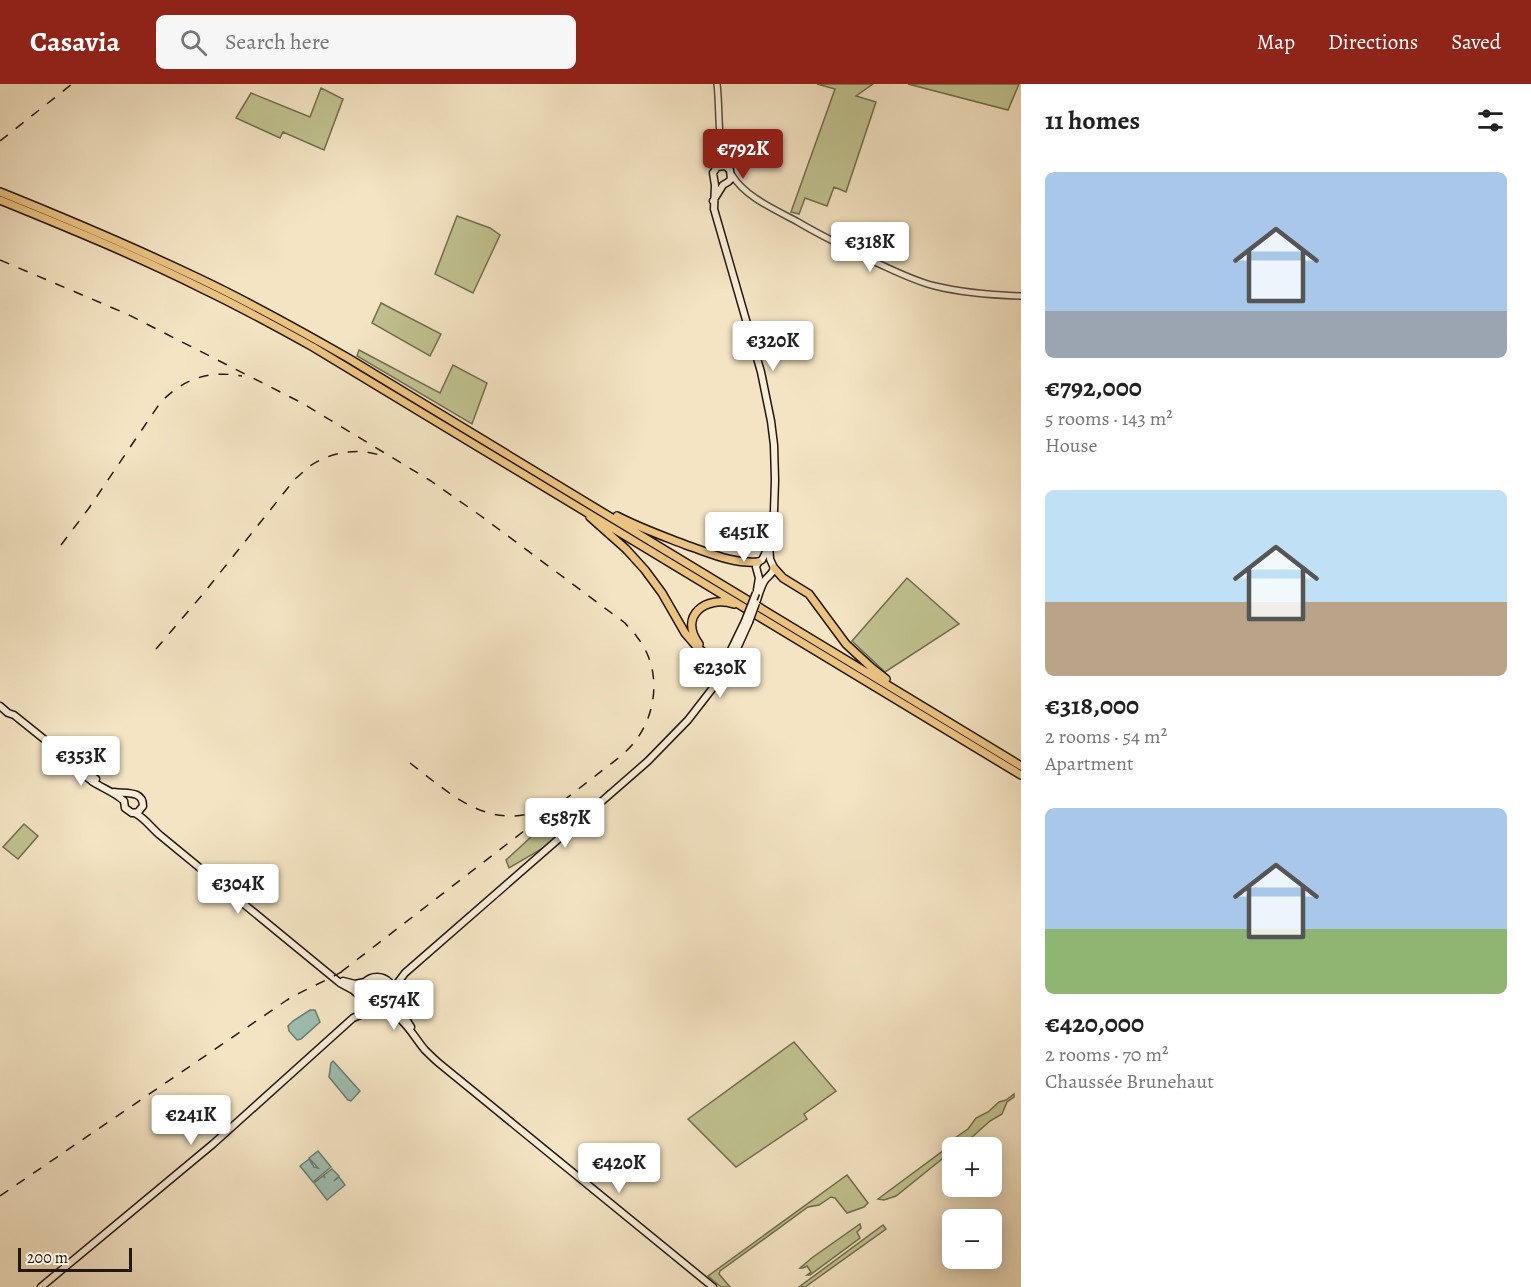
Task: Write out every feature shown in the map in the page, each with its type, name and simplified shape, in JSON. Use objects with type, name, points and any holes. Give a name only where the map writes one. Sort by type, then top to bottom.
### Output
[{"type":"highway","points":[[0,192],[129,246],[269,314],[377,375],[1021,766]]},
{"type":"highway","points":[[0,200],[118,249],[205,289],[355,371],[1021,775]]},
{"type":"highway","points":[[574,504],[626,549],[645,570],[663,593],[686,633],[718,668]]},
{"type":"highway","points":[[598,510],[718,556],[743,562],[760,561]]},
{"type":"highway","points":[[773,566],[783,578],[809,594],[846,644],[872,668],[925,708]]},
{"type":"highway","points":[[724,657],[710,654],[694,637],[693,620],[699,609],[711,602],[724,601],[757,615]]},
{"type":"main road","points":[[393,989],[405,973],[648,761],[688,720],[719,680],[735,671],[735,653],[747,621],[762,585],[772,574],[773,566],[769,545],[773,524],[775,451],[758,362],[716,219],[713,201],[715,181],[713,173],[717,167],[727,167],[732,175],[730,181],[725,184],[713,201]]},
{"type":"main road","points":[[715,181],[717,184],[725,184]]},
{"type":"main road","points":[[757,597],[759,583],[756,570],[769,545]]},
{"type":"main road","points":[[760,561],[768,560],[773,566]]},
{"type":"main road","points":[[758,575],[767,577]]},
{"type":"main road","points":[[700,705],[715,680],[718,662],[732,648],[747,621]]},
{"type":"main road","points":[[724,657],[732,657],[735,661]]},
{"type":"main road","points":[[718,668],[722,674],[726,675]]},
{"type":"main road","points":[[0,701],[14,715],[124,801]]},
{"type":"main road","points":[[0,706],[14,715]]},
{"type":"main road","points":[[113,792],[140,796],[143,801],[145,819]]},
{"type":"main road","points":[[130,794],[124,801],[127,810],[145,819],[154,830],[372,1010]]},
{"type":"main road","points":[[135,813],[142,808]]},
{"type":"main road","points":[[337,979],[355,984],[376,978],[386,980],[405,973]]},
{"type":"main road","points":[[383,1010],[393,999],[393,989],[386,980]]},
{"type":"main road","points":[[353,1018],[361,999],[361,990],[366,982]]},
{"type":"main road","points":[[393,999],[415,1036]]},
{"type":"main road","points":[[40,1287],[213,1144],[353,1018],[372,1010],[383,1010],[395,1015],[440,1064],[713,1287]]},
{"type":"street","points":[[717,84],[721,151],[717,167]]},
{"type":"street","points":[[721,151],[727,167]]},
{"type":"street","points":[[732,175],[741,187],[778,211],[828,239],[902,275],[955,291],[1021,296]]},
{"type":"street","points":[[725,184],[741,187]]},
{"type":"green space","points":[[817,84],[873,84],[856,96],[876,102],[846,192],[834,187],[827,206],[805,198],[799,214],[791,212],[835,89]]},
{"type":"green space","points":[[908,84],[1019,84],[1008,110]]},
{"type":"green space","points":[[321,88],[343,99],[324,150],[283,132],[280,138],[236,118],[251,93],[310,117]]},
{"type":"green space","points":[[457,216],[490,228],[500,235],[473,293],[435,274]]},
{"type":"green space","points":[[381,303],[441,334],[430,356],[372,323]]},
{"type":"green space","points":[[359,350],[440,393],[453,365],[487,383],[472,424],[357,356]]},
{"type":"green space","points":[[907,578],[959,624],[885,672],[852,641]]},
{"type":"green space","points":[[575,802],[581,802],[589,807],[545,847],[509,868],[506,860],[545,824]]},
{"type":"green space","points":[[24,824],[38,836],[18,859],[3,847]]},
{"type":"green space","points":[[377,981],[386,985],[390,994],[386,1003],[377,1007],[368,1003],[364,994],[368,985]]},
{"type":"green space","points":[[794,1042],[836,1091],[804,1114],[807,1119],[736,1167],[688,1119]]},
{"type":"green space","points":[[1014,1094],[1014,1097],[1007,1102],[1002,1114],[972,1137],[956,1137],[968,1129],[976,1118],[988,1112],[999,1102]]},
{"type":"green space","points":[[942,1152],[942,1159],[896,1196],[884,1200],[878,1199]]},
{"type":"green space","points":[[847,1175],[868,1203],[864,1207],[847,1213],[835,1198],[831,1197],[819,1205],[808,1207],[720,1271],[719,1274],[730,1287],[721,1287],[708,1276]]},
{"type":"green space","points":[[860,1224],[861,1228],[857,1232],[860,1238],[810,1275],[807,1275],[811,1272],[807,1266],[800,1268],[813,1257]]},
{"type":"green space","points":[[883,1225],[886,1229],[805,1287],[799,1287]]},
{"type":"shaded area","points":[[310,1010],[315,1010],[320,1022],[297,1040],[289,1031],[288,1026]]},
{"type":"shaded area","points":[[333,1061],[360,1091],[351,1101],[329,1077]]},
{"type":"shaded area","points":[[318,1151],[331,1167],[313,1182],[300,1166],[309,1159],[314,1167],[318,1168],[309,1158]]},
{"type":"shaded area","points":[[332,1169],[339,1176],[334,1181],[339,1177],[345,1185],[327,1200],[314,1183],[323,1176],[325,1178],[324,1175]]},
{"type":"railway","points":[[0,141],[72,84]]},
{"type":"railway","points":[[0,260],[127,314],[302,403],[431,481],[481,516],[625,623],[645,649],[653,677],[652,705],[648,719],[629,749],[341,972]]},
{"type":"railway","points":[[61,545],[89,508],[160,403],[178,388],[197,378],[218,374],[242,376]]},
{"type":"railway","points":[[156,649],[295,479],[318,461],[336,454],[364,452],[382,456]]},
{"type":"railway","points":[[410,763],[457,798],[490,813],[508,816],[527,814],[548,807]]},
{"type":"railway","points":[[0,1196],[287,1000],[348,968]]}]
